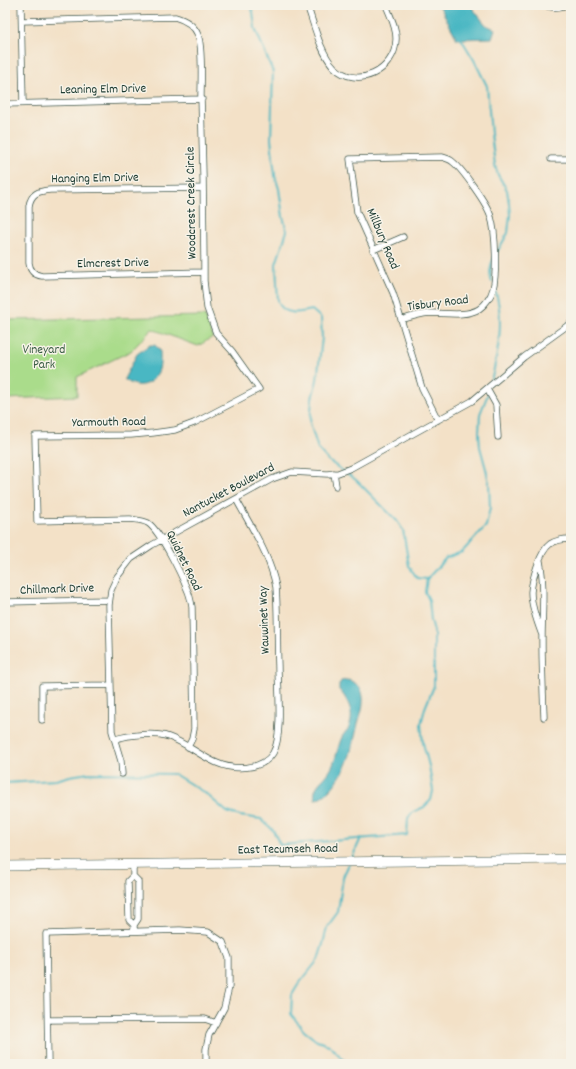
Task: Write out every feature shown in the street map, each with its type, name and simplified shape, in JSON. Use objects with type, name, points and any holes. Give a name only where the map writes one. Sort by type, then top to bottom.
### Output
[{"type":"main road","name":"East Tecumseh Road","points":[[5,866],[571,859]]},
{"type":"street","points":[[22,5],[24,103]]},
{"type":"street","points":[[307,5],[328,60],[337,70],[344,74],[355,76],[367,76],[379,71],[393,56],[396,32],[386,5]]},
{"type":"street","points":[[545,5],[560,8],[567,5]]},
{"type":"street","name":"Woodcrest Creek Circle","points":[[22,21],[171,17],[185,20],[198,34],[202,99],[204,272],[207,308],[216,333],[232,351],[259,389]]},
{"type":"street","name":"Leaning Elm Drive","points":[[5,104],[202,99]]},
{"type":"street","name":"Millbury Road","points":[[438,420],[422,388],[393,293],[357,212],[350,159],[442,157],[451,160]]},
{"type":"street","points":[[551,159],[571,159]]},
{"type":"street","name":"Tisbury Road","points":[[401,320],[430,313],[470,312],[479,308],[488,300],[492,290],[494,276],[494,249],[491,215],[483,201],[457,165],[451,160]]},
{"type":"street","name":"Hanging Elm Drive","points":[[29,263],[30,202],[36,193],[50,190],[203,188]]},
{"type":"street","points":[[373,250],[403,237]]},
{"type":"street","name":"Elmcrest Drive","points":[[29,263],[32,271],[38,276],[204,272]]},
{"type":"street","name":"Nantucket Boulevard","points":[[122,774],[121,761],[112,731],[108,622],[111,590],[117,577],[126,564],[138,553],[272,479],[292,472],[334,474],[351,468],[377,454],[489,392],[493,384],[524,357],[571,323]]},
{"type":"street","name":"Yarmouth Road","points":[[36,521],[35,436],[131,434],[175,430],[194,423],[259,389]]},
{"type":"street","points":[[489,392],[496,405],[498,437]]},
{"type":"street","points":[[334,474],[336,486]]},
{"type":"street","name":"Wauwinet Way","points":[[188,747],[218,764],[236,767],[252,766],[264,762],[269,759],[275,749],[279,724],[276,587],[273,571],[268,560],[236,499]]},
{"type":"street","name":"Quidnet Road","points":[[36,521],[139,520],[151,526],[156,531],[188,590],[192,607],[194,729],[192,739],[188,747]]},
{"type":"street","points":[[542,637],[536,621],[531,592],[535,574],[545,548],[560,540],[571,539]]},
{"type":"street","points":[[540,561],[544,619],[542,637],[544,716]]},
{"type":"street","name":"Chillmark Drive","points":[[5,602],[109,600]]},
{"type":"street","points":[[42,720],[42,686],[110,684]]},
{"type":"street","points":[[115,739],[128,736],[160,736],[169,737],[188,747]]},
{"type":"street","points":[[133,864],[133,876],[128,881],[129,920],[134,928]]},
{"type":"street","points":[[133,876],[138,880],[138,919],[134,928]]},
{"type":"street","points":[[48,1064],[46,934],[134,928],[208,932],[222,942],[229,958],[229,987],[224,1008],[209,1035],[206,1049],[206,1064]]},
{"type":"street","points":[[48,1020],[204,1020],[216,1023]]},
{"type":"green space","name":"Vineyard Park","points":[[205,316],[213,337],[198,346],[152,329],[131,351],[77,377],[77,396],[5,399],[5,320]]},
{"type":"water","points":[[439,5],[470,5],[486,25],[495,29],[492,38],[457,39]]},
{"type":"water","points":[[150,345],[155,345],[160,350],[159,370],[155,377],[151,381],[142,385],[133,384],[124,379],[137,354]]},
{"type":"water","points":[[348,680],[358,686],[363,697],[362,710],[353,746],[348,761],[336,783],[325,795],[315,799],[315,791],[331,768],[342,737],[351,722],[350,707],[339,690],[341,681]]},
{"type":"waterway","points":[[250,5],[253,12],[255,28],[273,72],[271,139],[275,176],[287,231],[276,264],[278,301],[280,306],[288,311],[302,312],[312,310],[321,318],[322,338],[317,380],[312,398],[310,423],[318,449],[329,461],[356,480],[397,521],[403,530],[409,566],[417,578],[427,579]]},
{"type":"waterway","points":[[460,37],[487,86],[495,165],[498,175],[507,190],[510,215],[508,233],[497,252]]},
{"type":"waterway","points":[[492,282],[490,270],[494,258]]},
{"type":"waterway","points":[[491,382],[498,348],[500,324],[500,313],[495,290]]},
{"type":"waterway","points":[[5,783],[56,780],[89,773],[174,774],[205,793],[227,812],[240,816],[261,819],[273,830],[280,845],[407,835],[408,818],[413,812],[424,807],[431,800],[433,791],[423,743],[421,724],[425,708],[434,686],[434,631],[431,620],[429,600],[425,592],[427,579],[446,558],[462,552],[486,526],[490,508],[489,483],[480,447],[479,433],[480,414],[488,394]]},
{"type":"waterway","points":[[352,858],[361,838]]},
{"type":"waterway","points":[[348,1064],[329,1045],[317,1041],[304,1031],[291,1014],[292,995],[318,960],[327,927],[338,912],[343,877],[349,864]]}]
